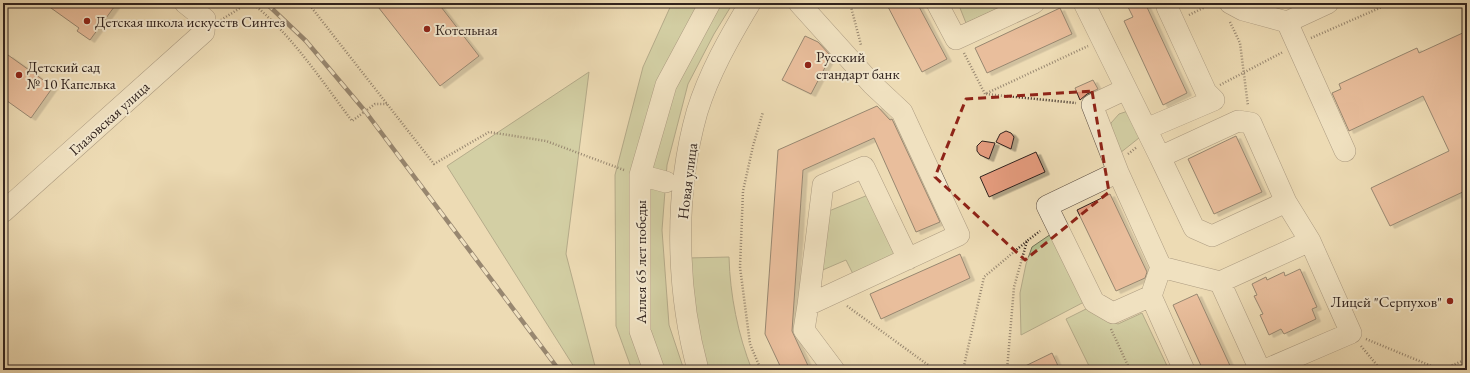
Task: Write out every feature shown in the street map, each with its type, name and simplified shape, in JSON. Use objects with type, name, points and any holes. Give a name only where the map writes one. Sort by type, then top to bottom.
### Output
[{"type":"street","points":[[185,3],[205,19]]},
{"type":"street","name":"Аллея 65 лет победы","points":[[654,370],[640,331],[640,175],[666,85],[710,3]]},
{"type":"street","name":"Новая улица","points":[[698,370],[683,293],[681,251],[682,215],[688,158],[698,112],[706,89],[718,60],[750,3]]},
{"type":"street","points":[[799,3],[872,84],[902,112],[959,235],[808,305]]},
{"type":"street","points":[[937,3],[956,39],[1034,3]]},
{"type":"street","points":[[1084,3],[1194,228],[1212,236],[1286,202]]},
{"type":"street","points":[[1229,10],[1243,10],[1288,22],[1328,3]]},
{"type":"street","points":[[1171,12],[1206,92],[1214,100],[1244,122],[1286,202],[1310,241],[1351,333],[1265,370]]},
{"type":"street","name":"Глазовская улица","points":[[3,212],[204,32],[205,19]]},
{"type":"street","points":[[1288,22],[1345,151]]},
{"type":"street","points":[[1126,89],[1092,105],[1116,168],[1161,267],[1151,296],[1184,370]]},
{"type":"street","points":[[1148,133],[1214,100]]},
{"type":"street","points":[[1160,157],[1244,122]]},
{"type":"street","points":[[834,370],[804,330],[823,185],[864,167],[908,259]]},
{"type":"street","points":[[1116,168],[1047,206],[1094,302],[1113,313],[1151,296]]},
{"type":"street","name":"Аллея 65 лет победы","points":[[640,175],[666,182]]},
{"type":"street","points":[[1161,267],[1220,282],[1310,241]]},
{"type":"street","points":[[1220,282],[1260,370]]},
{"type":"path","points":[[205,19],[223,20],[248,3]]},
{"type":"path","points":[[252,3],[270,17],[296,46],[352,121],[375,104],[387,104]]},
{"type":"path","points":[[308,3],[434,164],[489,132],[546,141],[640,175]]},
{"type":"path","points":[[850,3],[862,47]]},
{"type":"path","points":[[1171,12],[1213,3]]},
{"type":"path","points":[[1229,10],[1240,43],[1243,73],[1244,122]]},
{"type":"path","points":[[956,39],[985,94]]},
{"type":"path","points":[[985,94],[1101,40]]},
{"type":"path","points":[[985,94],[1092,105]]},
{"type":"path","points":[[761,370],[750,344],[740,268],[743,191],[753,146],[763,112]]},
{"type":"path","points":[[1116,168],[1148,133]]},
{"type":"path","points":[[963,370],[984,277],[1053,220]]},
{"type":"path","points":[[1007,370],[1014,287],[1027,241]]},
{"type":"path","points":[[831,294],[935,370]]},
{"type":"path","points":[[1113,313],[1107,319],[1130,370]]},
{"type":"path","points":[[1351,333],[1441,370],[1467,359]]},
{"type":"path","points":[[1351,333],[1381,370]]},
{"type":"highlighted area","points":[[1092,91],[1109,192],[1025,260],[935,177],[966,99]]},
{"type":"green space","points":[[672,3],[733,3],[714,34],[688,84],[667,165],[662,230],[669,325],[684,370],[632,370],[616,326],[615,175],[643,67]]},
{"type":"green space","points":[[958,3],[1010,3],[966,23]]},
{"type":"green space","points":[[589,72],[566,254],[596,370],[576,370],[447,166]]},
{"type":"green space","points":[[1128,111],[1144,134],[1120,153],[1111,131],[1111,123],[1119,114]]},
{"type":"green space","points":[[868,195],[899,255],[854,276],[846,260],[818,272],[829,211]]},
{"type":"green space","points":[[1051,234],[1084,302],[1021,335],[1020,293],[1026,264],[1032,247]]},
{"type":"green space","points":[[729,257],[731,286],[736,315],[752,370],[706,370],[694,332],[688,258]]},
{"type":"green space","points":[[1088,308],[1102,318],[1118,324],[1142,313],[1169,370],[1091,370],[1066,319]]},
{"type":"building","name":"Детская школа искусств Синтез","points":[[44,3],[117,3],[90,40],[77,31],[79,28]]},
{"type":"building","name":"Котельная","points":[[375,3],[438,3],[479,56],[440,86]]},
{"type":"building","points":[[886,3],[917,3],[947,59],[922,72]]},
{"type":"building","points":[[1126,3],[1145,3],[1187,93],[1163,105],[1124,21],[1133,17]]},
{"type":"building","points":[[1060,8],[1072,34],[987,73],[975,48]]},
{"type":"building","points":[[1467,31],[1467,190],[1390,226],[1371,188],[1449,151],[1423,96],[1349,131],[1332,93],[1341,89],[1339,84],[1417,48],[1419,53]]},
{"type":"building","name":"Русский стандарт банк","points":[[805,36],[818,42],[831,56],[811,94],[782,80]]},
{"type":"building","name":"Детский сад № 10 Капелька","points":[[8,55],[53,87],[31,118],[3,98],[3,62]]},
{"type":"building","points":[[1093,80],[1098,89],[1087,94],[1080,100],[1075,88]]},
{"type":"building","points":[[877,106],[890,120],[892,119],[940,222],[916,232],[874,138],[803,170],[792,331],[810,370],[782,370],[765,334],[778,150]]},
{"type":"building","points":[[1006,131],[1011,133],[1014,137],[1011,149],[996,142],[1000,134]]},
{"type":"building","points":[[1236,136],[1262,192],[1214,214],[1188,159]]},
{"type":"building","points":[[982,141],[995,143],[989,159],[980,155],[977,151],[977,146]]},
{"type":"building","points":[[1036,152],[1045,172],[989,197],[980,177]]},
{"type":"building","points":[[1110,194],[1147,272],[1145,278],[1116,291],[1077,210]]},
{"type":"building","points":[[960,254],[970,278],[881,319],[870,294]]},
{"type":"building","points":[[1300,269],[1317,307],[1312,309],[1316,319],[1284,334],[1281,329],[1269,335],[1260,315],[1263,314],[1254,296],[1257,295],[1252,284],[1266,277],[1267,280],[1284,272],[1285,276]]},
{"type":"building","points":[[1197,294],[1232,370],[1203,370],[1173,305]]},
{"type":"building","points":[[1052,353],[1060,370],[1017,370]]},
{"type":"railway","points":[[266,3],[306,41],[365,111],[559,370]]},
{"type":"place","name":"Детская школа искусств Синтез","points":[[87,21]]},
{"type":"place","name":"Котельная","points":[[427,29]]},
{"type":"place","name":"Русский стандарт банк","points":[[808,65]]},
{"type":"place","name":"Детский сад № 10 Капелька","points":[[19,75]]},
{"type":"place","name":"Лицей \"Серпухов\"","points":[[1450,301]]}]
